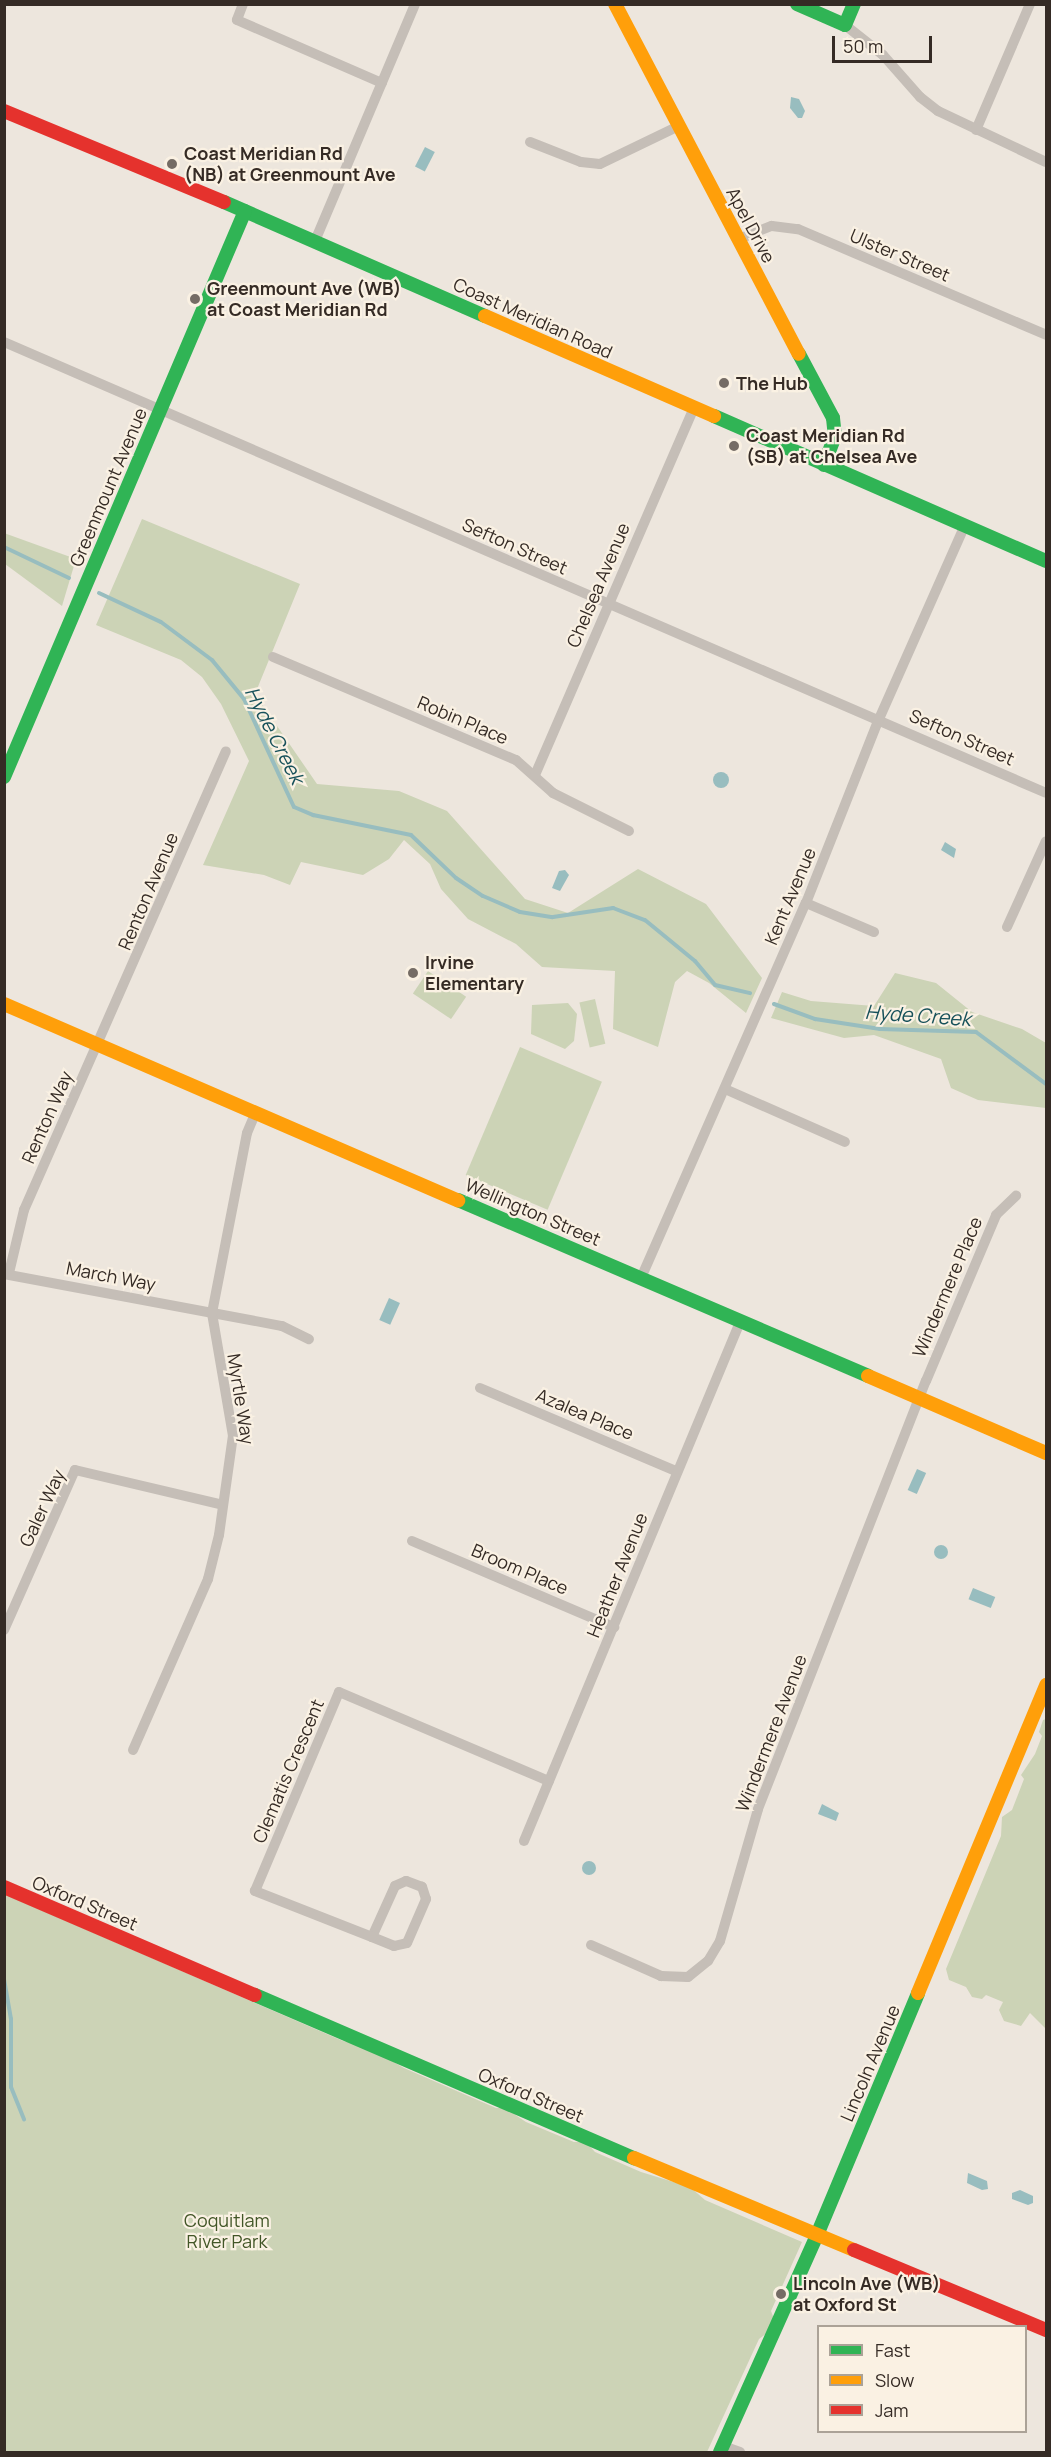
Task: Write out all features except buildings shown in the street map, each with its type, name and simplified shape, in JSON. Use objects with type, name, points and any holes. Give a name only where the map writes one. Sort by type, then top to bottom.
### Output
[{"type":"street","points":[[243,4],[237,20],[382,83]]},
{"type":"street","points":[[315,241],[415,4]]},
{"type":"street","name":"Apel Drive","points":[[615,4],[833,418],[835,436],[824,465]]},
{"type":"street","points":[[797,4],[845,25],[883,55],[929,105],[976,130],[1047,162]]},
{"type":"street","points":[[845,25],[854,4]]},
{"type":"street","points":[[976,130],[1030,4]]},
{"type":"street","name":"Coast Meridian Road","points":[[4,111],[315,241],[1047,561]]},
{"type":"street","points":[[530,142],[581,162],[600,164],[679,126]]},
{"type":"street","name":"Greenmount Avenue","points":[[4,777],[245,211]]},
{"type":"street","name":"Ulster Street","points":[[739,239],[772,226],[798,229],[1047,335]]},
{"type":"street","name":"Sefton Street","points":[[4,342],[1047,793]]},
{"type":"street","name":"Chelsea Avenue","points":[[535,775],[693,408]]},
{"type":"street","name":"Kent Avenue","points":[[641,1278],[726,1089],[806,903],[879,719],[965,525]]},
{"type":"street","name":"Robin Place","points":[[273,657],[504,755],[535,775],[553,793],[629,831]]},
{"type":"street","name":"Renton Avenue","points":[[99,1045],[226,751]]},
{"type":"street","points":[[1007,927],[1047,840]]},
{"type":"street","points":[[806,903],[874,932]]},
{"type":"street","name":"Wellington Street","points":[[4,1004],[1047,1453]]},
{"type":"street","name":"Renton Way","points":[[7,1274],[24,1210],[99,1045]]},
{"type":"street","points":[[726,1089],[845,1142]]},
{"type":"street","name":"Myrtle Way","points":[[133,1750],[210,1571],[223,1505],[233,1436],[212,1313],[247,1133],[256,1112]]},
{"type":"street","name":"Windermere Place","points":[[920,1399],[996,1215],[1016,1196]]},
{"type":"street","name":"March Way","points":[[7,1274],[282,1326],[309,1339]]},
{"type":"street","name":"Heather Avenue","points":[[524,1841],[614,1627],[676,1471],[740,1322]]},
{"type":"street","name":"Azalea Place","points":[[480,1388],[676,1471]]},
{"type":"street","name":"Windermere Avenue","points":[[591,1945],[661,1976],[688,1977],[708,1961],[720,1941],[758,1809],[920,1399]]},
{"type":"street","name":"Galer Way","points":[[4,1630],[75,1470],[223,1505]]},
{"type":"street","name":"Broom Place","points":[[412,1541],[614,1627]]},
{"type":"street","name":"Lincoln Avenue","points":[[721,2449],[817,2235],[1047,1685]]},
{"type":"street","name":"Clematis Crescent","points":[[372,1937],[395,1886],[406,1881],[422,1887],[426,1899],[407,1943],[394,1946],[255,1891],[339,1692],[549,1781]]},
{"type":"street","name":"Oxford Street","points":[[4,1887],[817,2235],[1047,2330]]},
{"type":"street","points":[[721,2449],[740,2452]]},
{"type":"green space","points":[[142,519],[300,584],[255,694],[317,784],[399,791],[447,811],[525,899],[568,913],[638,869],[706,904],[762,978],[746,1013],[709,983],[687,971],[675,982],[658,1047],[613,1029],[615,971],[542,967],[516,944],[468,919],[441,889],[430,864],[404,840],[389,859],[363,875],[301,862],[290,885],[264,875],[203,865],[249,761],[221,704],[202,677],[181,660],[96,625]]},
{"type":"green space","points":[[4,533],[76,559],[62,606],[5,564]]},
{"type":"green space","points":[[428,971],[466,997],[451,1019],[413,993]]},
{"type":"green space","points":[[895,973],[936,983],[972,1012],[1022,1029],[1046,1043],[1046,1108],[978,1100],[951,1088],[941,1059],[874,1035],[844,1038],[771,1018],[782,992],[811,1001],[874,1006]]},
{"type":"green space","points":[[595,999],[605,1044],[590,1047],[579,1003]]},
{"type":"green space","points":[[568,1003],[577,1014],[574,1041],[565,1049],[531,1034],[532,1005]]},
{"type":"green space","points":[[520,1047],[602,1082],[548,1210],[466,1175]]},
{"type":"green space","points":[[1046,1719],[1046,2029],[1030,2013],[1021,2026],[1004,2021],[999,2010],[1003,2002],[986,1995],[982,1999],[972,1997],[966,1987],[949,1980],[946,1969],[1001,1836],[1002,1817],[1012,1810],[1024,1779],[1021,1775],[1035,1754],[1042,1736],[1039,1732],[1043,1720]]},
{"type":"green space","name":"Coquitlam River Park","points":[[4,1894],[343,2041],[366,2046],[404,2068],[496,2108],[505,2108],[526,2122],[574,2142],[586,2142],[595,2152],[641,2172],[690,2187],[705,2200],[802,2242],[771,2311],[774,2319],[767,2333],[759,2339],[707,2452],[5,2452]]},
{"type":"water","points":[[791,97],[799,99],[805,111],[802,118],[798,118],[790,108]]},
{"type":"water","points":[[425,147],[435,152],[425,172],[415,167]]},
{"type":"water","points":[[721,772],[727,774],[729,780],[727,786],[721,788],[715,786],[713,780],[715,774]]},
{"type":"water","points":[[945,842],[956,849],[954,858],[941,850]]},
{"type":"water","points":[[565,870],[569,875],[560,891],[552,888],[559,871]]},
{"type":"water","points":[[389,1298],[400,1303],[390,1325],[379,1320]]},
{"type":"water","points":[[917,1469],[926,1473],[917,1494],[908,1490]]},
{"type":"water","points":[[938,1545],[944,1545],[948,1552],[944,1559],[938,1559],[934,1555],[934,1549]]},
{"type":"water","points":[[973,1588],[995,1597],[991,1608],[969,1599]]},
{"type":"water","points":[[822,1804],[839,1813],[836,1821],[818,1814]]},
{"type":"water","points":[[586,1861],[592,1861],[596,1868],[592,1875],[586,1875],[582,1871],[582,1865]]},
{"type":"water","points":[[968,2173],[987,2181],[988,2189],[982,2190],[967,2183]]},
{"type":"water","points":[[1020,2190],[1033,2196],[1033,2203],[1028,2205],[1012,2199],[1012,2193]]},
{"type":"waterway","name":"Hyde Creek","points":[[4,547],[69,578]]},
{"type":"waterway","name":"Hyde Creek","points":[[99,593],[161,622],[212,660],[244,699],[294,807],[313,815],[411,835],[456,878],[483,896],[520,912],[553,917],[613,908],[645,920],[695,961],[715,985],[750,993]]},
{"type":"waterway","name":"Hyde Creek","points":[[774,1004],[815,1019],[880,1029],[976,1032],[1046,1084]]},
{"type":"waterway","points":[[4,1979],[11,2019],[11,2087],[24,2120]]},
{"type":"traffic: fast","points":[[797,4],[845,25],[854,4]]},
{"type":"traffic: fast","points":[[224,202],[485,316]]},
{"type":"traffic: fast","points":[[4,777],[245,211]]},
{"type":"traffic: fast","points":[[799,354],[833,418],[835,436],[824,465]]},
{"type":"traffic: fast","points":[[714,416],[1046,561]]},
{"type":"traffic: fast","points":[[458,1200],[868,1376]]},
{"type":"traffic: fast","points":[[720,2452],[817,2235],[918,1993]]},
{"type":"traffic: fast","points":[[255,1995],[634,2158]]},
{"type":"traffic: slow","points":[[615,4],[799,354]]},
{"type":"traffic: slow","points":[[485,316],[714,416]]},
{"type":"traffic: slow","points":[[4,1004],[458,1200]]},
{"type":"traffic: slow","points":[[868,1376],[1046,1453]]},
{"type":"traffic: slow","points":[[918,1993],[1046,1685]]},
{"type":"traffic: slow","points":[[634,2158],[854,2250]]},
{"type":"traffic: jam","points":[[4,111],[224,202]]},
{"type":"traffic: jam","points":[[4,1887],[255,1995]]},
{"type":"traffic: jam","points":[[854,2250],[1046,2330]]},
{"type":"place","name":"Coast Meridian Rd (NB) at Greenmount Ave","points":[[172,164]]},
{"type":"place","name":"Greenmount Ave (WB) at Coast Meridian Rd","points":[[195,299]]},
{"type":"place","name":"The Hub","points":[[724,383]]},
{"type":"place","name":"Coast Meridian Rd (SB) at Chelsea Ave","points":[[734,446]]},
{"type":"place","name":"Irvine Elementary","points":[[413,973]]},
{"type":"place","name":"Lincoln Ave (WB) at Oxford St","points":[[781,2294]]}]
